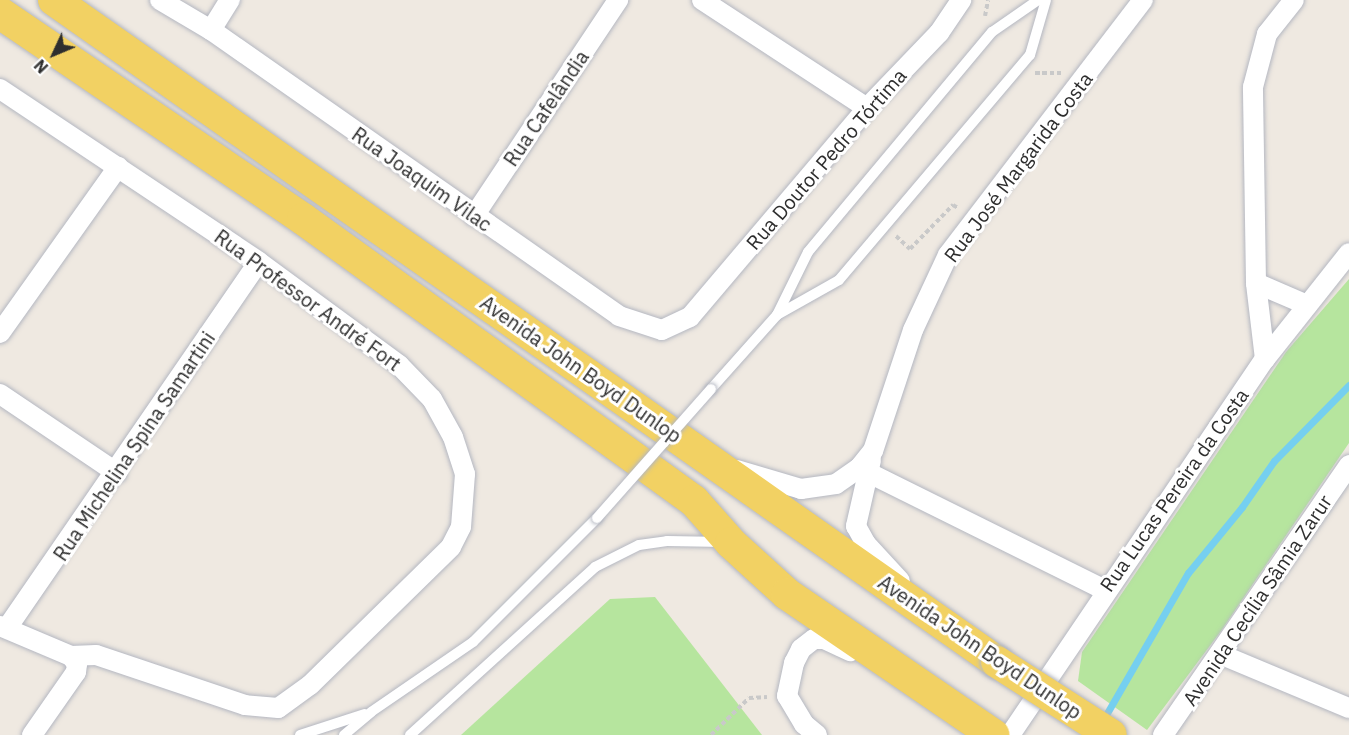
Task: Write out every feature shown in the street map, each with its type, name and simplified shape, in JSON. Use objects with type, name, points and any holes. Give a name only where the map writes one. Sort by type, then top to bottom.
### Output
[{"type":"main road","name":"Avenida John Boyd Dunlop","points":[[54,0],[997,662],[1111,735]]},
{"type":"main road","name":"Avenida John Boyd Dunlop","points":[[0,12],[313,226],[684,495],[731,543],[787,594],[994,735]]},
{"type":"street","name":"Rua Joaquim Vilac","points":[[160,0],[210,30],[620,316],[662,330],[690,317]]},
{"type":"street","points":[[210,30],[230,0]]},
{"type":"street","name":"Rua Cafelândia","points":[[474,216],[618,0]]},
{"type":"street","points":[[702,0],[867,108]]},
{"type":"street","name":"Rua Doutor Pedro Tórtima","points":[[690,317],[867,108],[939,33],[961,0]]},
{"type":"street","name":"Rua José Margarida Costa","points":[[940,622],[880,560],[856,526],[864,469],[873,452],[913,330],[948,255],[1143,0]]},
{"type":"street","points":[[1264,359],[1256,283],[1253,87],[1267,34],[1291,1]]},
{"type":"street","name":"Rua Professor André Fort","points":[[0,89],[258,262],[399,365],[432,399],[453,437],[465,474],[461,527],[451,547],[310,685],[278,708],[245,705],[96,654],[73,664]]},
{"type":"street","points":[[0,333],[118,166]]},
{"type":"street","name":"Rua Lucas Pereira da Costa","points":[[1010,735],[1105,590],[1264,359],[1349,253]]},
{"type":"street","name":"Rua Michelina Spina Samartini","points":[[4,627],[117,473],[258,262]]},
{"type":"street","points":[[1256,283],[1307,305]]},
{"type":"street","points":[[0,394],[117,473]]},
{"type":"street","points":[[717,464],[801,489],[836,484],[864,469],[1105,590]]},
{"type":"street","name":"Avenida Cecília Sâmia Zarur","points":[[1163,735],[1222,655],[1349,465]]},
{"type":"street","points":[[4,627],[73,664],[32,735]]},
{"type":"street","points":[[817,735],[804,724],[787,696],[794,663],[801,649],[814,639],[824,639],[920,684]]},
{"type":"street","points":[[1222,655],[1349,708]]},
{"type":"lane","points":[[344,735],[371,712],[473,642],[597,518],[777,315],[808,252],[992,32],[1038,0]]},
{"type":"lane","points":[[777,315],[839,280],[1030,55],[1046,0]]},
{"type":"lane","points":[[410,735],[595,567],[639,545],[667,541],[731,543]]},
{"type":"lane","points":[[300,735],[371,712]]},
{"type":"path","points":[[910,249],[953,205]]},
{"type":"path","points":[[711,735],[749,698],[787,696]]},
{"type":"green space","points":[[1349,279],[1349,443],[1221,631],[1147,730],[1078,681],[1082,652],[1286,352]]},
{"type":"green space","points":[[655,597],[762,735],[461,735],[610,599]]},
{"type":"waterway","points":[[1103,720],[1188,573],[1242,507],[1274,461],[1349,385]]}]
